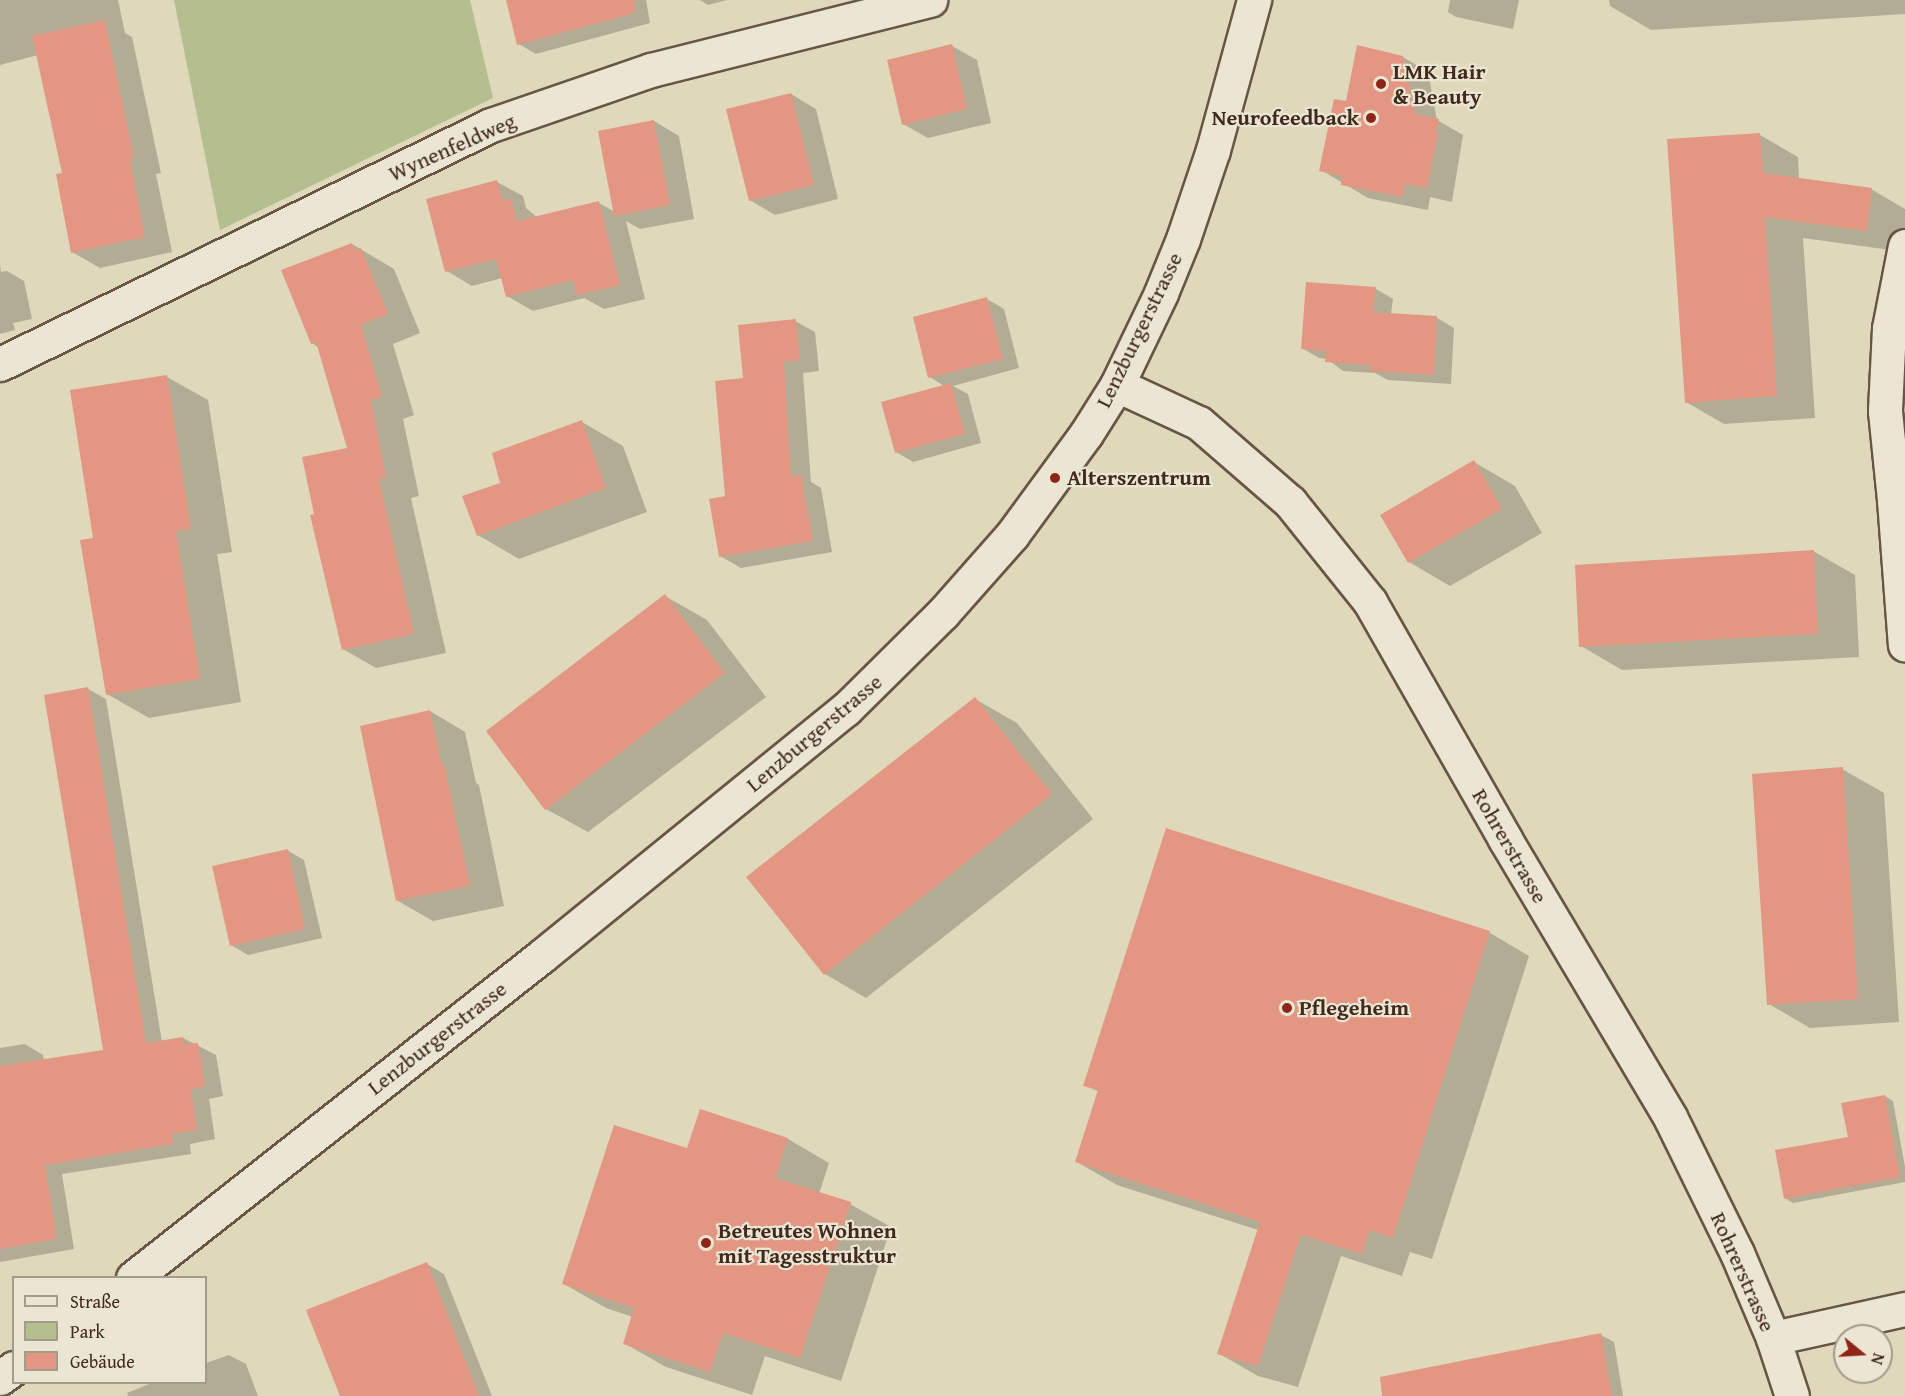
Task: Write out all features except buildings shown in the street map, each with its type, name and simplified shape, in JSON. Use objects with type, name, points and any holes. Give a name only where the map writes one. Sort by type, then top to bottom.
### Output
[{"type":"main road","name":"Wynenfeldweg","points":[[0,364],[491,125],[651,70],[930,0]]},
{"type":"main road","name":"Lenzburgerstrasse","points":[[136,1276],[543,955],[866,693],[943,614],[1012,535],[1086,434],[1117,385],[1161,293],[1189,222],[1213,150],[1254,0]]},
{"type":"main road","points":[[1905,246],[1889,328],[1885,411],[1899,500],[1905,645]]},
{"type":"main road","name":"Rohrerstrasse","points":[[1117,385],[1199,423],[1290,502],[1370,602],[1505,839],[1670,1117],[1737,1253],[1773,1338],[1792,1396]]},
{"type":"main road","points":[[1773,1338],[1905,1309]]},
{"type":"green space","points":[[174,0],[470,0],[493,98],[220,230]]},
{"type":"place","name":"LMK Hair & Beauty","points":[[1381,84]]},
{"type":"place","name":"Neurofeedback","points":[[1371,118]]},
{"type":"place","name":"Alterszentrum","points":[[1055,478]]},
{"type":"place","name":"Pflegeheim","points":[[1287,1008]]},
{"type":"place","name":"Betreutes Wohnen mit Tagesstruktur","points":[[706,1243]]}]
